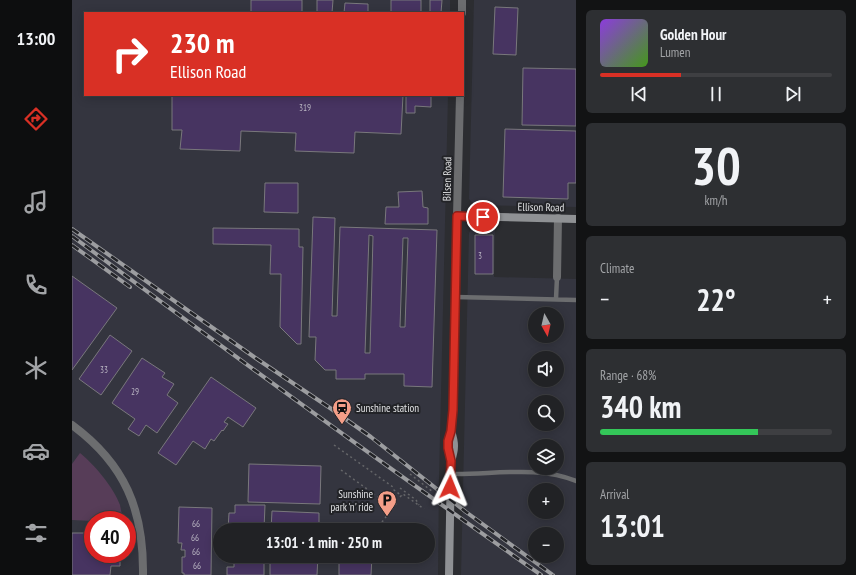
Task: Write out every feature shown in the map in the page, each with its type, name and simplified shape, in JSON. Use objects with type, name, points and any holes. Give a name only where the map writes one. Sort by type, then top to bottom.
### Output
[{"type":"street","points":[[462,0],[462,12]]},
{"type":"street","name":"Bilsen Road","points":[[449,575],[451,461],[455,446],[451,431],[460,96]]},
{"type":"street","name":"Ellison Road","points":[[457,216],[576,219]]},
{"type":"street","points":[[557,277],[558,218]]},
{"type":"street","points":[[72,425],[100,448],[112,462],[123,479],[131,496],[140,525],[143,554],[143,575]]},
{"type":"lane","points":[[556,299],[557,277]]},
{"type":"lane","points":[[455,297],[576,300]]},
{"type":"lane","points":[[451,474],[534,472],[564,476],[576,481]]},
{"type":"path","points":[[334,445],[393,486],[394,490],[401,497],[403,494],[424,510]]},
{"type":"path","points":[[341,470],[392,508],[398,501]]},
{"type":"path","points":[[410,474],[433,492]]},
{"type":"path","points":[[400,488],[416,500],[420,507]]},
{"type":"path","points":[[382,522],[388,513]]},
{"type":"shaded area","points":[[72,0],[450,0],[450,12],[84,12],[84,96],[448,96],[438,575],[72,575]]},
{"type":"shaded area","points":[[474,0],[576,0],[576,207],[475,205],[469,199]]},
{"type":"shaded area","points":[[472,228],[495,229],[494,277],[576,279],[576,575],[461,575],[469,233]]},
{"type":"shaded area","points":[[80,453],[97,470],[113,491],[121,511],[84,511],[84,521],[72,520],[72,464]]},
{"type":"building","points":[[251,0],[302,0],[302,12],[251,12]]},
{"type":"building","points":[[317,0],[333,0],[332,12],[317,12]]},
{"type":"building","points":[[391,0],[421,0],[421,12],[391,12]]},
{"type":"building","points":[[430,0],[442,0],[441,12],[430,12]]},
{"type":"building","points":[[345,3],[368,4],[368,12],[344,12]]},
{"type":"building","points":[[495,7],[518,8],[516,55],[493,54]]},
{"type":"building","points":[[523,68],[576,69],[576,126],[522,125]]},
{"type":"building","points":[[172,96],[403,96],[401,134],[355,132],[354,153],[295,151],[296,133],[241,131],[240,151],[180,149],[182,130],[172,130]]},
{"type":"building","points":[[406,96],[431,96],[431,107],[415,106],[415,113],[406,113]]},
{"type":"building","points":[[505,129],[576,131],[576,183],[568,183],[568,199],[503,197]]},
{"type":"building","points":[[265,183],[298,183],[298,213],[264,212]]},
{"type":"building","points":[[422,191],[423,207],[428,208],[428,224],[385,224],[386,207],[399,207],[398,192]]},
{"type":"building","points":[[313,217],[335,218],[332,316],[337,316],[340,227],[437,230],[432,387],[404,386],[404,374],[365,374],[365,379],[336,379],[336,370],[325,370],[315,360],[316,337],[309,337]],"holes":[[[369,235],[373,236],[370,353],[365,353]],[[403,238],[408,238],[405,327],[400,327]]]},
{"type":"building","points":[[213,228],[299,229],[299,247],[303,247],[301,344],[297,344],[280,327],[281,274],[270,274],[271,245],[213,244]]},
{"type":"building","points":[[475,235],[493,235],[493,274],[475,274]]},
{"type":"building","points":[[72,276],[117,308],[72,370]]},
{"type":"building","points":[[110,335],[132,351],[101,395],[79,379]]},
{"type":"building","points":[[142,358],[165,373],[162,377],[174,384],[167,395],[178,403],[157,433],[146,425],[139,436],[128,429],[135,419],[112,403]]},
{"type":"building","points":[[211,377],[256,408],[243,427],[228,417],[224,422],[228,424],[223,431],[222,430],[214,441],[211,439],[205,449],[193,441],[176,465],[158,453]]},
{"type":"building","points":[[249,464],[321,466],[320,504],[248,502]]},
{"type":"building","points":[[235,505],[265,505],[264,523],[228,523],[229,513],[235,513]]},
{"type":"building","points":[[179,507],[212,508],[211,575],[184,575],[184,573],[182,573],[182,557],[185,557],[185,550],[181,550],[182,543],[178,543]]},
{"type":"building","points":[[272,511],[319,513],[319,523],[271,523]]},
{"type":"building","points":[[72,533],[84,533],[84,563],[120,563],[120,566],[111,566],[110,575],[72,575]]},
{"type":"building","points":[[234,563],[264,563],[264,575],[227,575],[227,567],[234,567]]},
{"type":"building","points":[[270,563],[318,563],[317,575],[270,575]]},
{"type":"building","points":[[339,563],[372,563],[371,575],[339,575]]},
{"type":"railway","points":[[72,229],[371,437],[466,512],[553,575]]},
{"type":"railway","points":[[72,236],[305,407],[541,575]]},
{"type":"railway","points":[[72,245],[130,287]]},
{"type":"place","name":"Sunshine station","points":[[342,425]]},
{"type":"place","name":"Sunshine park 'n' ride","points":[[387,517]]},
{"type":"route","points":[[450,487],[451,461],[448,441],[451,431],[453,410],[457,216],[483,217]]}]
